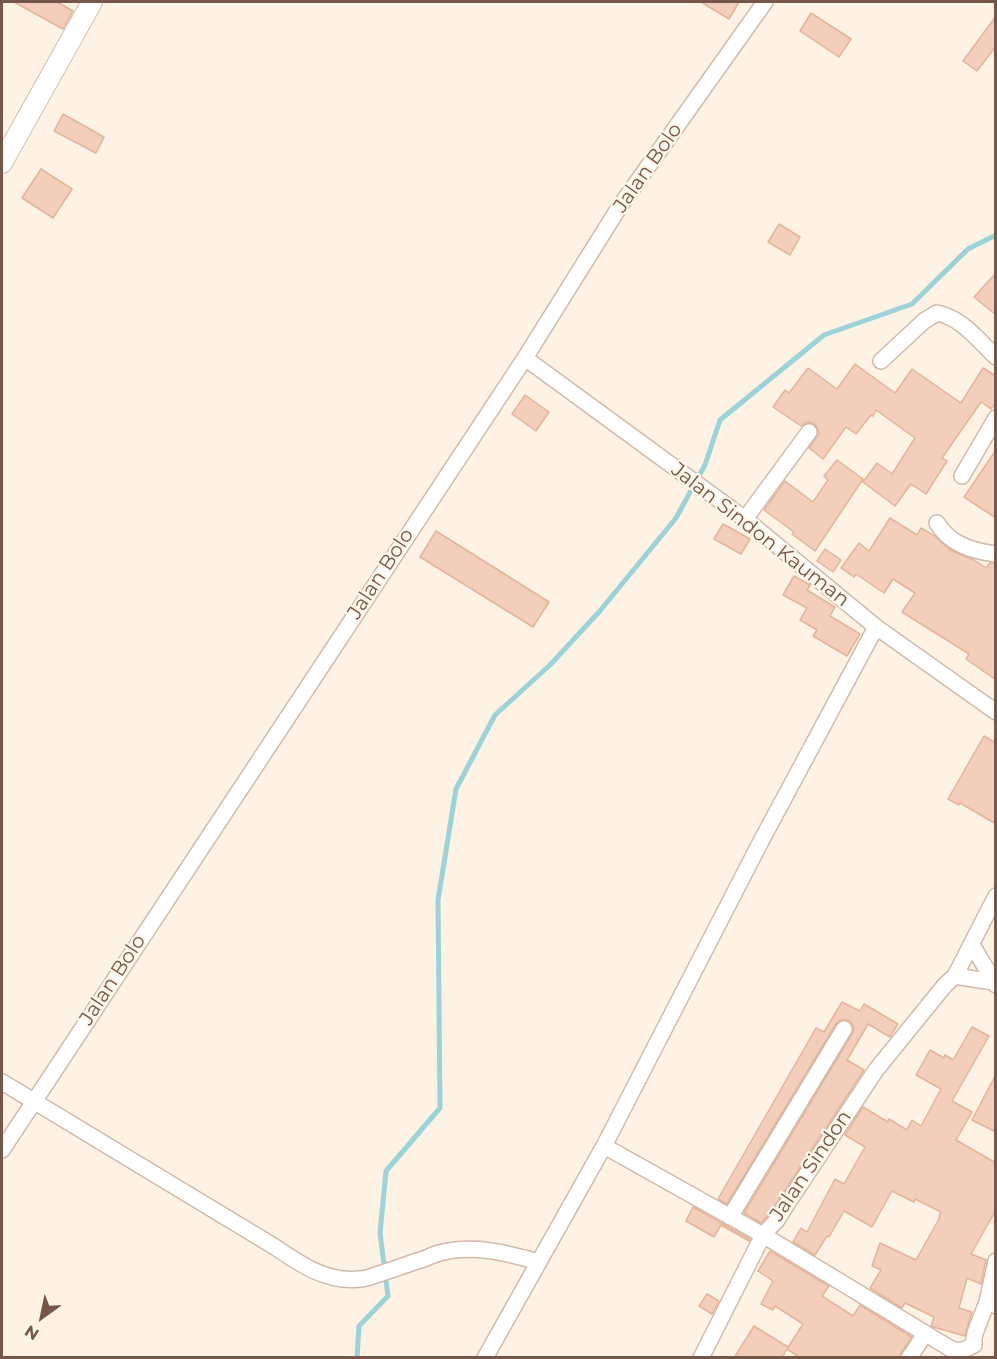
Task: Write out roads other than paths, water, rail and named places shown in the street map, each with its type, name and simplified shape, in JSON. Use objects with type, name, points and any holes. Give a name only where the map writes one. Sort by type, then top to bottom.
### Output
[{"type":"street","points":[[2,163],[92,2]]},
{"type":"street","name":"Jalan Bolo","points":[[2,1150],[525,357],[620,206],[765,2]]},
{"type":"street","points":[[881,361],[924,321],[937,313],[948,315],[970,331],[996,357]]},
{"type":"street","name":"Jalan Sindon Kauman","points":[[525,357],[745,519],[876,627],[996,712]]},
{"type":"street","points":[[962,476],[996,418]]},
{"type":"street","points":[[745,519],[809,432]]},
{"type":"street","points":[[936,523],[944,534],[956,542],[974,551],[996,554]]},
{"type":"street","points":[[484,1358],[604,1146],[759,845],[876,627]]},
{"type":"street","name":"Jalan Sindon","points":[[996,896],[955,976],[945,985],[876,1070],[782,1212],[763,1235],[925,1334],[958,1351],[976,1351],[975,1333],[991,1304],[996,1261]]},
{"type":"street","points":[[972,945],[994,984]]},
{"type":"street","points":[[955,976],[994,984]]},
{"type":"street","points":[[730,1217],[844,1029]]},
{"type":"street","points":[[2,1082],[318,1273],[341,1279],[361,1279],[438,1253],[479,1249],[498,1251],[539,1262]]},
{"type":"street","points":[[604,1146],[763,1235],[701,1358]]},
{"type":"street","points":[[909,1358],[925,1334]]},
{"type":"waterway","points":[[357,1358],[359,1326],[388,1296],[380,1233],[386,1171],[440,1108],[438,900],[456,789],[495,715],[550,665],[599,612],[676,518],[705,465],[720,420],[824,335],[912,304],[968,249],[996,235]]}]
